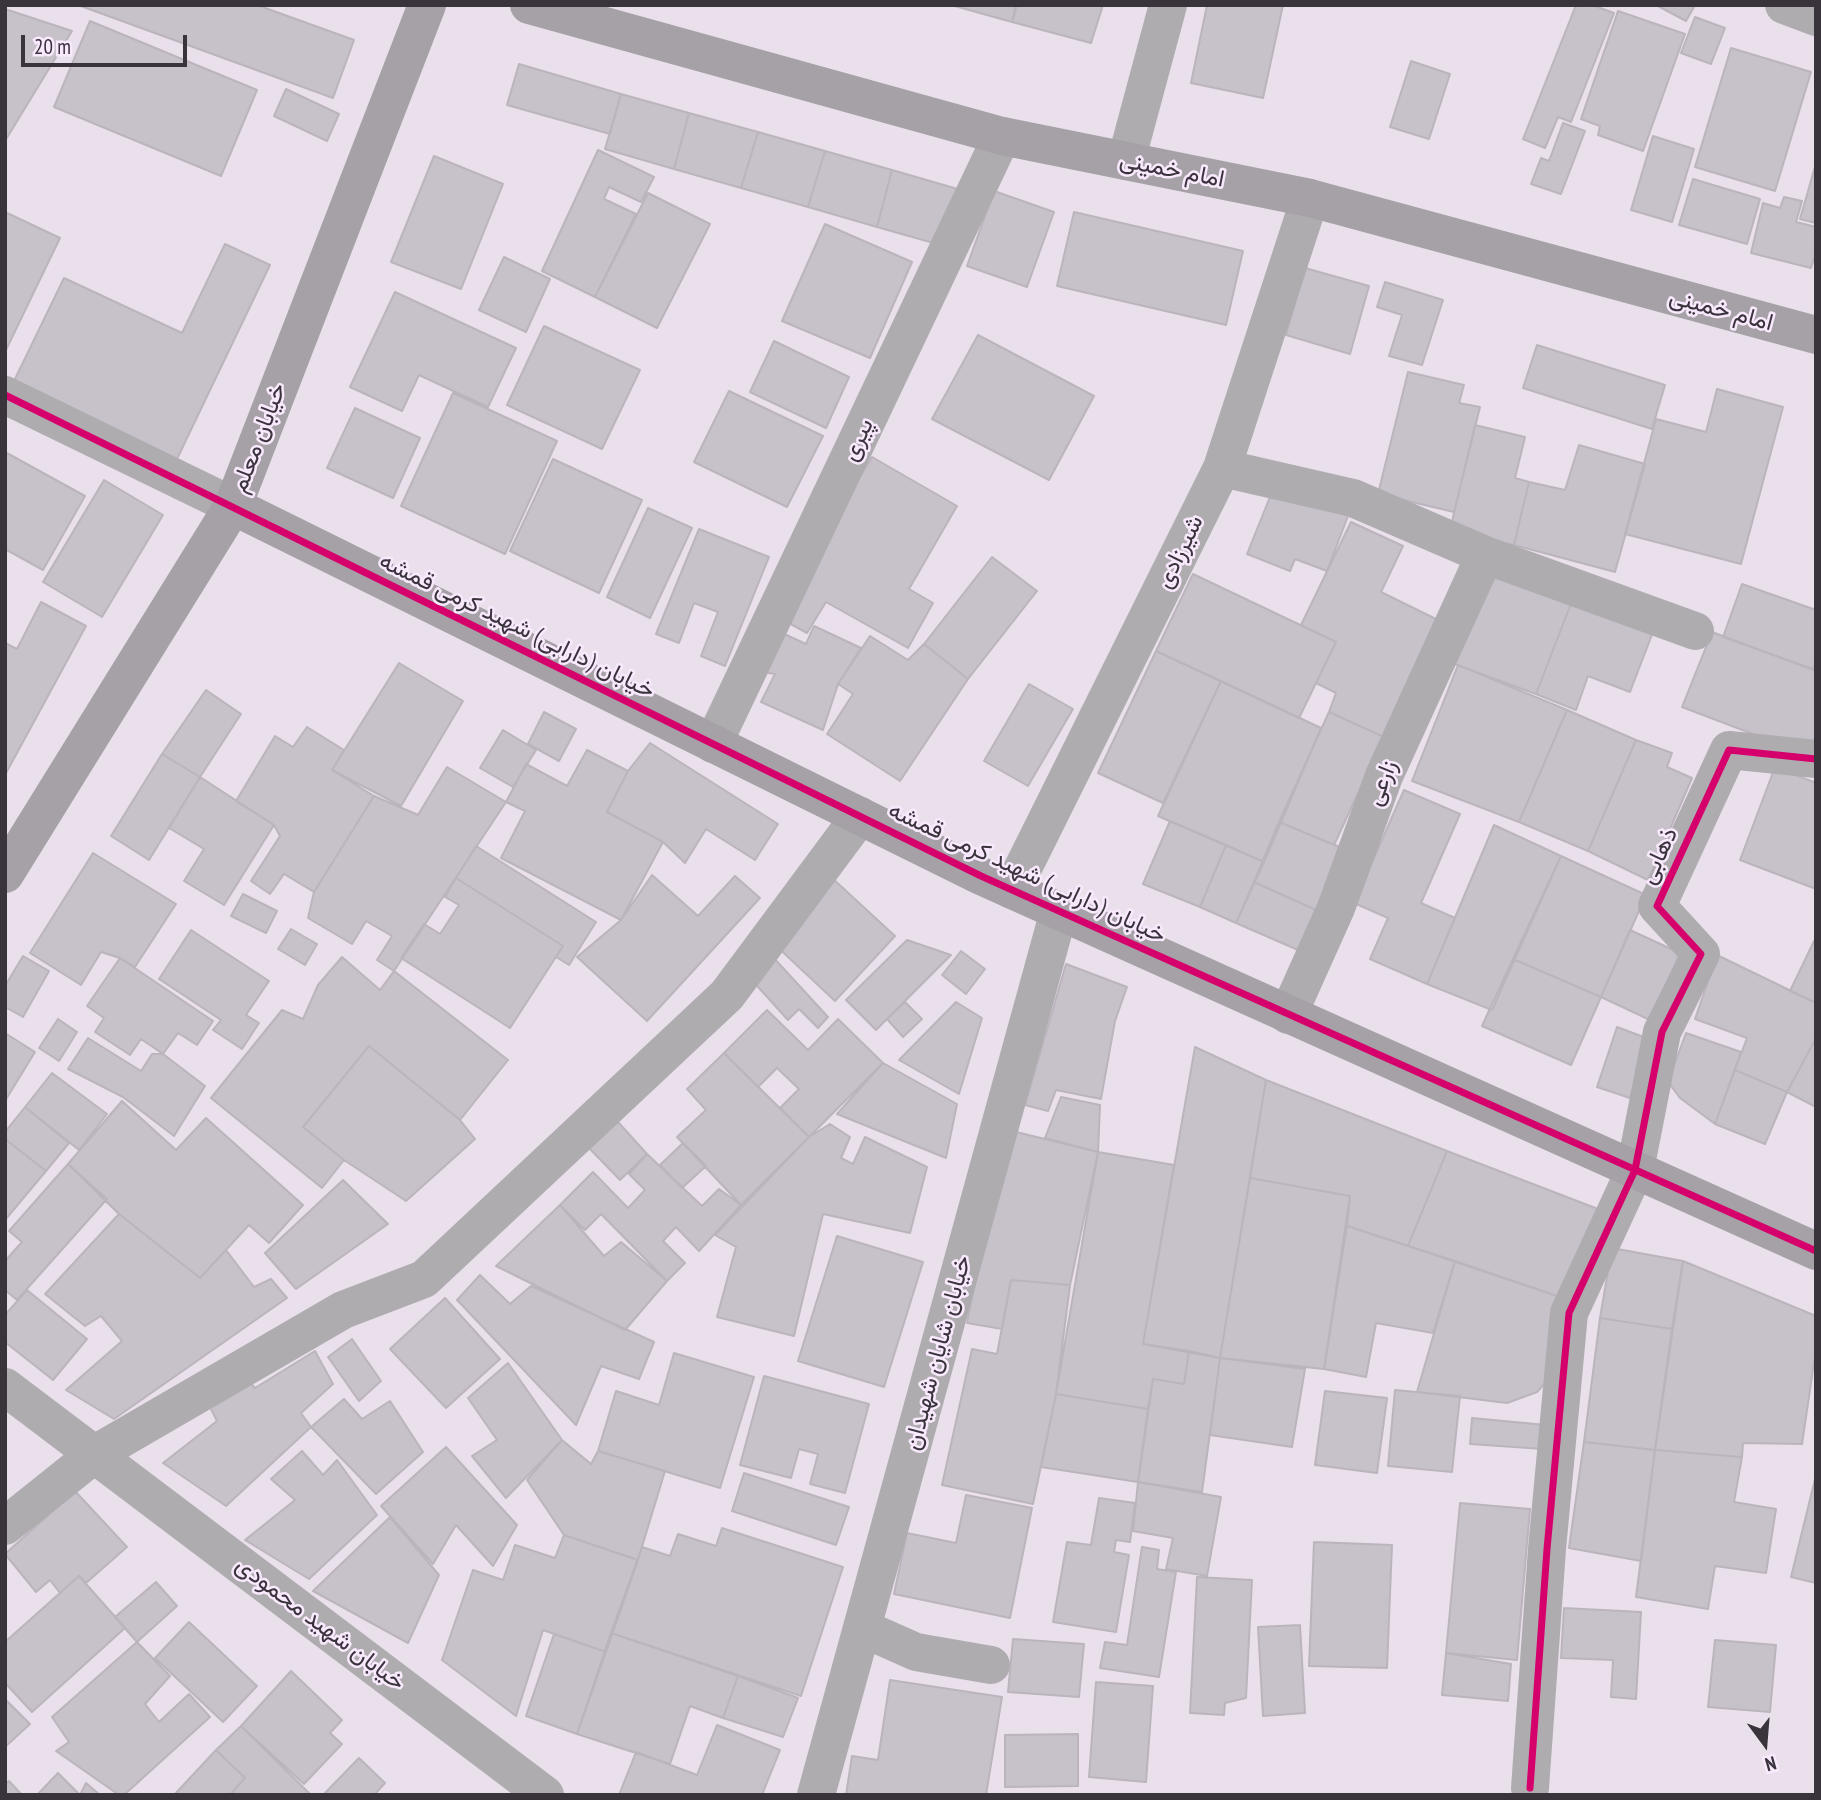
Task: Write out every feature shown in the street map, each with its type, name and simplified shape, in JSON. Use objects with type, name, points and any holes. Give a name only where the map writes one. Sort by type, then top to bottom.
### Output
[{"type":"street","name":"خیابان معلم","points":[[5,874],[233,506],[427,5]]},
{"type":"street","name":"امام خمینی","points":[[528,5],[1002,136],[1310,198],[1816,335]]},
{"type":"street","points":[[1126,161],[1168,5]]},
{"type":"street","points":[[1784,5],[1816,17]]},
{"type":"street","name":"پیری","points":[[713,744],[1002,136]]},
{"type":"street","name":"شیرزادی","points":[[1012,890],[1222,468],[1310,198]]},
{"type":"street","points":[[5,395],[233,506]]},
{"type":"street","points":[[1222,468],[1353,498],[1485,555],[1695,631]]},
{"type":"street","name":"خیابان (دارابی) شهید کرمی قمشه","points":[[233,506],[1012,890],[1816,1251]]},
{"type":"street","name":"زارعی","points":[[1288,1014],[1336,908],[1384,776],[1485,555]]},
{"type":"street","name":"ذهابی","points":[[1635,1170],[1662,1032],[1701,954],[1657,906],[1730,750],[1816,759]]},
{"type":"street","points":[[5,1525],[95,1454],[343,1310],[424,1279],[727,995],[860,816]]},
{"type":"street","name":"خیابان شایان شهیدان","points":[[816,1795],[1059,911]]},
{"type":"street","points":[[1530,1787],[1547,1549],[1569,1314],[1635,1170]]},
{"type":"street","name":"خیابان شهید محمودی","points":[[5,1387],[545,1795]]},
{"type":"street","points":[[862,1628],[916,1652],[991,1665]]},
{"type":"building","points":[[78,5],[257,5],[354,40],[333,98]]},
{"type":"building","points":[[951,5],[1016,5],[1012,22]]},
{"type":"building","points":[[1017,5],[1103,5],[1091,43],[1012,22]]},
{"type":"building","points":[[1207,5],[1283,5],[1263,98],[1191,83]]},
{"type":"building","points":[[1576,5],[1592,5],[1614,13],[1571,122],[1558,117],[1545,148],[1523,139]]},
{"type":"building","points":[[1656,5],[1695,5],[1686,21]]},
{"type":"building","points":[[5,9],[72,31],[5,141]]},
{"type":"building","points":[[1618,11],[1685,34],[1643,151],[1598,135],[1600,126],[1581,119]]},
{"type":"building","points":[[1695,17],[1725,28],[1711,64],[1681,53]]},
{"type":"building","points":[[90,21],[257,90],[221,176],[54,107]]},
{"type":"building","points":[[1731,48],[1811,72],[1775,191],[1695,167]]},
{"type":"building","points":[[1411,61],[1450,74],[1429,139],[1390,127]]},
{"type":"building","points":[[519,64],[621,94],[610,134],[507,105]]},
{"type":"building","points":[[286,89],[339,114],[327,141],[274,116]]},
{"type":"building","points":[[621,94],[689,113],[674,169],[605,149]]},
{"type":"building","points":[[689,113],[758,132],[741,188],[674,169]]},
{"type":"building","points":[[1563,123],[1585,131],[1561,194],[1531,184],[1541,158],[1549,161]]},
{"type":"building","points":[[758,132],[825,151],[808,207],[741,188]]},
{"type":"building","points":[[1653,136],[1694,149],[1672,222],[1631,210]]},
{"type":"building","points":[[598,150],[654,177],[641,202],[609,187],[604,199],[636,214],[595,297],[542,271]]},
{"type":"building","points":[[825,151],[892,170],[877,227],[808,207]]},
{"type":"building","points":[[434,156],[503,184],[461,289],[391,262]]},
{"type":"building","points":[[1816,163],[1816,223],[1800,219]]},
{"type":"building","points":[[892,170],[961,190],[944,246],[877,227]]},
{"type":"building","points":[[1693,179],[1760,199],[1747,244],[1679,225]]},
{"type":"building","points":[[994,191],[1054,212],[1027,287],[967,266]]},
{"type":"building","points":[[648,193],[710,224],[657,328],[595,297]]},
{"type":"building","points":[[1784,197],[1802,201],[1796,222],[1816,227],[1816,252],[1811,268],[1751,253],[1763,203],[1780,208]]},
{"type":"building","points":[[5,212],[60,238],[5,352]]},
{"type":"building","points":[[1074,212],[1243,251],[1226,325],[1057,286]]},
{"type":"building","points":[[825,224],[912,262],[870,358],[782,321]]},
{"type":"building","points":[[225,244],[270,265],[176,461],[13,383],[64,278],[182,333]]},
{"type":"building","points":[[504,257],[550,279],[526,332],[479,310]]},
{"type":"building","points":[[1305,268],[1369,286],[1350,354],[1286,335]]},
{"type":"building","points":[[1385,282],[1443,300],[1422,365],[1389,356],[1402,315],[1377,307]]},
{"type":"building","points":[[395,292],[516,348],[488,407],[419,375],[402,411],[350,387]]},
{"type":"building","points":[[544,326],[640,370],[602,449],[507,405]]},
{"type":"building","points":[[978,335],[1094,396],[1049,480],[932,419]]},
{"type":"building","points":[[774,341],[849,377],[826,428],[750,392]]},
{"type":"building","points":[[1537,345],[1665,385],[1652,429],[1523,388]]},
{"type":"building","points":[[1408,372],[1464,385],[1459,403],[1480,407],[1454,512],[1378,494]]},
{"type":"building","points":[[1717,389],[1783,407],[1741,564],[1625,534],[1656,419],[1706,432]]},
{"type":"building","points":[[729,391],[823,436],[787,507],[694,462]]},
{"type":"building","points":[[453,393],[557,441],[505,554],[401,506]]},
{"type":"building","points":[[355,408],[420,438],[393,498],[327,468]]},
{"type":"building","points":[[1475,425],[1525,437],[1515,478],[1529,482],[1514,545],[1450,530]]},
{"type":"building","points":[[1579,445],[1645,464],[1615,572],[1514,545],[1529,482],[1565,490]]},
{"type":"building","points":[[5,452],[85,496],[43,570],[5,549]]},
{"type":"building","points":[[872,457],[957,506],[909,589],[933,603],[908,648],[826,602],[807,633],[776,616]]},
{"type":"building","points":[[553,459],[642,500],[599,593],[510,551]]},
{"type":"building","points":[[104,480],[163,515],[102,617],[43,582]]},
{"type":"building","points":[[1274,487],[1348,516],[1327,571],[1295,559],[1290,571],[1247,554]]},
{"type":"building","points":[[648,508],[692,528],[650,618],[607,597]]},
{"type":"building","points":[[1351,522],[1403,546],[1381,592],[1440,621],[1384,737],[1329,712],[1336,693],[1316,683],[1336,642],[1301,625]]},
{"type":"building","points":[[699,529],[769,557],[725,666],[701,656],[718,612],[694,603],[679,643],[656,634]]},
{"type":"building","points":[[992,557],[1037,591],[968,679],[924,644]]},
{"type":"building","points":[[1193,574],[1336,642],[1299,718],[1156,651]]},
{"type":"building","points":[[1488,574],[1572,601],[1536,694],[1446,661]]},
{"type":"building","points":[[1742,584],[1816,610],[1816,661],[1813,669],[1723,637]]},
{"type":"building","points":[[1572,601],[1653,632],[1630,692],[1588,676],[1576,710],[1536,694]]},
{"type":"building","points":[[41,602],[86,626],[5,775],[5,643],[17,649]]},
{"type":"building","points":[[814,626],[861,648],[838,684],[823,730],[761,702],[775,674],[762,672],[780,632],[806,644]]},
{"type":"building","points":[[1712,632],[1816,671],[1816,735],[1808,755],[1682,707]]},
{"type":"building","points":[[870,636],[908,660],[924,644],[968,679],[900,781],[827,734],[853,694],[838,684]]},
{"type":"building","points":[[1156,651],[1221,681],[1163,803],[1098,773]]},
{"type":"building","points":[[399,663],[463,701],[401,806],[332,770]]},
{"type":"building","points":[[1458,665],[1567,710],[1519,822],[1412,781]]},
{"type":"building","points":[[1221,681],[1321,728],[1264,862],[1158,816]]},
{"type":"building","points":[[1029,684],[1073,709],[1028,786],[984,761]]},
{"type":"building","points":[[206,690],[241,714],[200,777],[162,754]]},
{"type":"building","points":[[1567,710],[1636,740],[1588,851],[1519,822]]},
{"type":"building","points":[[544,712],[576,729],[559,761],[528,744]]},
{"type":"building","points":[[1329,712],[1384,737],[1334,845],[1279,822]]},
{"type":"building","points":[[307,727],[344,750],[332,770],[374,796],[314,892],[284,874],[270,894],[251,881],[280,836],[274,825],[236,801],[275,736],[293,747]]},
{"type":"building","points":[[503,730],[536,750],[513,787],[480,768]]},
{"type":"building","points":[[1636,740],[1672,753],[1667,767],[1692,778],[1648,880],[1588,851]]},
{"type":"building","points":[[650,743],[778,824],[755,860],[706,829],[685,863],[663,842],[607,812],[628,771]]},
{"type":"building","points":[[587,750],[628,771],[607,812],[663,842],[621,920],[501,858],[525,811],[506,802],[526,764],[567,786]]},
{"type":"building","points":[[162,754],[200,777],[149,860],[111,836]]},
{"type":"building","points":[[447,767],[506,802],[394,971],[377,960],[392,936],[366,921],[352,944],[308,918],[314,892],[374,796],[418,815]]},
{"type":"building","points":[[1775,767],[1816,783],[1816,889],[1740,860]]},
{"type":"building","points":[[200,777],[274,825],[224,905],[184,881],[204,849],[169,828]]},
{"type":"building","points":[[1404,790],[1460,814],[1421,903],[1455,918],[1427,984],[1370,959],[1388,918],[1354,903]]},
{"type":"building","points":[[1170,821],[1226,845],[1200,907],[1143,884]]},
{"type":"building","points":[[1279,822],[1342,848],[1316,910],[1254,882]]},
{"type":"building","points":[[1494,825],[1561,856],[1492,1010],[1427,984]]},
{"type":"building","points":[[1226,845],[1264,862],[1236,923],[1200,907]]},
{"type":"building","points":[[476,846],[596,922],[569,965],[556,957],[563,946],[456,878]]},
{"type":"building","points":[[93,853],[176,904],[135,967],[120,958],[101,952],[81,985],[30,953]]},
{"type":"building","points":[[1561,856],[1646,895],[1601,997],[1513,959]]},
{"type":"building","points":[[652,875],[698,916],[735,876],[760,898],[647,1021],[577,957],[621,920]]},
{"type":"building","points":[[456,878],[563,946],[510,1028],[401,958],[424,924],[440,934],[459,905],[445,897]]},
{"type":"building","points":[[832,878],[895,936],[835,1001],[772,942]]},
{"type":"building","points":[[1254,882],[1316,910],[1298,950],[1236,923]]},
{"type":"building","points":[[243,894],[277,911],[266,933],[231,916]]},
{"type":"building","points":[[291,929],[317,944],[305,965],[278,949]]},
{"type":"building","points":[[191,930],[269,981],[246,1015],[259,1023],[242,1049],[213,1030],[221,1020],[159,979]]},
{"type":"building","points":[[1630,930],[1680,953],[1650,1020],[1601,997]]},
{"type":"building","points":[[907,940],[951,955],[876,1030],[846,1000]]},
{"type":"building","points":[[1814,941],[1816,942],[1816,1003],[1790,991]]},
{"type":"building","points":[[961,951],[985,969],[966,994],[942,975]]},
{"type":"building","points":[[1717,955],[1816,1003],[1816,1038],[1787,1092],[1735,1070],[1747,1038],[1695,1019]]},
{"type":"building","points":[[23,956],[49,971],[23,1017],[5,1007],[5,986]]},
{"type":"building","points":[[772,956],[828,1017],[818,1028],[799,1009],[788,1020],[749,977]]},
{"type":"building","points":[[342,957],[380,990],[394,971],[508,1060],[460,1120],[369,1046],[303,1127],[344,1160],[322,1188],[211,1098],[282,1010],[303,1019],[318,985]]},
{"type":"building","points":[[120,958],[213,1021],[197,1045],[178,1033],[163,1054],[141,1039],[130,1055],[95,1032],[104,1018],[87,1006]]},
{"type":"building","points":[[1513,959],[1601,997],[1571,1065],[1482,1026]]},
{"type":"building","points":[[1066,964],[1127,987],[1115,1021],[1101,1099],[1056,1090],[1048,1111],[1025,1105]]},
{"type":"building","points":[[905,1002],[922,1019],[903,1037],[887,1019]]},
{"type":"building","points":[[956,1002],[982,1018],[959,1094],[899,1060]]},
{"type":"building","points":[[767,1010],[808,1050],[838,1019],[883,1063],[809,1137],[780,1108],[799,1089],[777,1068],[758,1087],[724,1053]]},
{"type":"building","points":[[58,1019],[77,1032],[59,1061],[39,1048]]},
{"type":"building","points":[[1617,1027],[1649,1039],[1630,1098],[1597,1087]]},
{"type":"building","points":[[5,1033],[35,1052],[5,1101]]},
{"type":"building","points":[[1686,1033],[1741,1052],[1715,1124],[1680,1098],[1668,1082]]},
{"type":"building","points":[[88,1038],[141,1071],[152,1054],[163,1054],[205,1086],[174,1136],[123,1097],[68,1069]]},
{"type":"building","points":[[1816,1038],[1816,1107],[1787,1092]]},
{"type":"building","points":[[369,1046],[460,1120],[475,1139],[406,1201],[344,1160],[303,1127]]},
{"type":"building","points":[[1195,1047],[1266,1080],[1220,1358],[1143,1344]]},
{"type":"building","points":[[724,1053],[809,1137],[741,1205],[677,1137],[706,1110],[687,1089]]},
{"type":"building","points":[[883,1063],[957,1104],[946,1158],[837,1114]]},
{"type":"building","points":[[1735,1070],[1787,1092],[1765,1144],[1715,1124]]},
{"type":"building","points":[[52,1073],[107,1114],[79,1150],[25,1107]]},
{"type":"building","points":[[1266,1080],[1447,1151],[1408,1246],[1347,1226],[1350,1196],[1250,1178]]},
{"type":"building","points":[[1061,1097],[1100,1105],[1098,1152],[1045,1138]]},
{"type":"building","points":[[122,1101],[176,1150],[206,1118],[303,1205],[269,1243],[249,1225],[200,1278],[119,1214],[68,1164]]},
{"type":"building","points":[[25,1107],[69,1143],[46,1171],[5,1139],[5,1132]]},
{"type":"building","points":[[618,1122],[647,1154],[620,1180],[589,1148]]},
{"type":"building","points":[[830,1124],[850,1137],[841,1158],[853,1164],[865,1137],[927,1167],[910,1233],[823,1214],[794,1336],[717,1317],[736,1247],[715,1235],[809,1137]]},
{"type":"building","points":[[1004,1129],[1098,1152],[1070,1285],[1011,1280],[1002,1329],[967,1323]]},
{"type":"building","points":[[5,1139],[46,1171],[5,1220]]},
{"type":"building","points":[[683,1143],[706,1166],[682,1188],[660,1165]]},
{"type":"building","points":[[1447,1151],[1598,1209],[1563,1298],[1408,1246]]},
{"type":"building","points":[[1098,1152],[1174,1165],[1143,1344],[1189,1351],[1184,1384],[1153,1379],[1148,1409],[1056,1394]]},
{"type":"building","points":[[647,1154],[702,1206],[719,1189],[741,1205],[699,1251],[676,1227],[663,1241],[685,1263],[667,1281],[601,1214],[585,1230],[560,1205],[593,1172],[628,1208],[645,1190],[629,1174]]},
{"type":"building","points":[[68,1164],[107,1199],[17,1300],[5,1290],[5,1261],[22,1242],[9,1231]]},
{"type":"building","points":[[1250,1178],[1350,1196],[1324,1369],[1220,1358]]},
{"type":"building","points":[[343,1180],[388,1224],[296,1289],[265,1253]]},
{"type":"building","points":[[560,1205],[604,1256],[621,1242],[667,1281],[625,1330],[496,1266]]},
{"type":"building","points":[[119,1214],[200,1278],[226,1250],[254,1287],[271,1279],[287,1298],[114,1419],[66,1390],[122,1341],[101,1316],[85,1326],[45,1294]]},
{"type":"building","points":[[1347,1226],[1455,1261],[1433,1333],[1376,1323],[1366,1377],[1324,1369]]},
{"type":"building","points":[[837,1236],[923,1262],[884,1387],[798,1361]]},
{"type":"building","points":[[1612,1248],[1683,1261],[1672,1329],[1600,1318]]},
{"type":"building","points":[[1455,1261],[1563,1298],[1547,1381],[1537,1392],[1507,1403],[1417,1392]]},
{"type":"building","points":[[1683,1261],[1816,1316],[1816,1349],[1802,1444],[1743,1443],[1742,1457],[1655,1450]]},
{"type":"building","points":[[480,1275],[510,1304],[531,1286],[654,1342],[639,1379],[601,1366],[576,1425],[457,1300]]},
{"type":"building","points":[[1011,1280],[1070,1285],[1056,1394],[1033,1504],[942,1485],[972,1349],[997,1354]]},
{"type":"building","points":[[27,1290],[87,1339],[53,1380],[5,1342],[5,1315]]},
{"type":"building","points":[[445,1298],[500,1359],[446,1408],[390,1349]]},
{"type":"building","points":[[1600,1318],[1672,1329],[1655,1450],[1584,1442]]},
{"type":"building","points":[[352,1339],[381,1381],[359,1401],[328,1357]]},
{"type":"building","points":[[315,1351],[333,1384],[301,1413],[311,1427],[226,1506],[163,1463],[217,1421],[208,1403],[248,1380],[255,1388]]},
{"type":"building","points":[[1189,1351],[1220,1358],[1202,1492],[1138,1482],[1153,1379],[1184,1384]]},
{"type":"building","points":[[674,1353],[754,1377],[720,1488],[598,1451],[616,1391],[659,1405]]},
{"type":"building","points":[[1220,1358],[1305,1369],[1292,1447],[1210,1435]]},
{"type":"building","points":[[508,1363],[562,1440],[506,1498],[472,1456],[497,1440],[468,1398]]},
{"type":"building","points":[[764,1376],[869,1404],[845,1493],[810,1484],[818,1454],[799,1449],[791,1478],[740,1465]]},
{"type":"building","points":[[1395,1390],[1460,1396],[1452,1472],[1388,1466]]},
{"type":"building","points":[[1325,1391],[1387,1398],[1377,1473],[1315,1465]]},
{"type":"building","points":[[1056,1394],[1148,1409],[1138,1482],[1041,1467]]},
{"type":"building","points":[[344,1399],[362,1419],[390,1401],[423,1452],[376,1494],[311,1427]]},
{"type":"building","points":[[1472,1418],[1546,1425],[1543,1449],[1470,1444]]},
{"type":"building","points":[[562,1440],[591,1464],[598,1451],[665,1471],[638,1560],[564,1535],[527,1480]]},
{"type":"building","points":[[1584,1442],[1655,1450],[1641,1561],[1569,1548]]},
{"type":"building","points":[[446,1447],[517,1525],[493,1566],[456,1525],[433,1564],[381,1506]]},
{"type":"building","points":[[1655,1450],[1742,1457],[1734,1502],[1776,1509],[1766,1573],[1715,1566],[1708,1609],[1636,1597]]},
{"type":"building","points":[[302,1451],[323,1475],[337,1460],[377,1515],[309,1579],[245,1540],[295,1500],[271,1479]]},
{"type":"building","points":[[744,1473],[849,1507],[836,1545],[732,1511]]},
{"type":"building","points":[[1816,1475],[1816,1583],[1791,1577]]},
{"type":"building","points":[[1138,1482],[1221,1497],[1207,1576],[1166,1569],[1173,1538],[1133,1531]]},
{"type":"building","points":[[75,1491],[127,1547],[86,1583],[79,1576],[60,1593],[50,1580],[36,1592],[5,1554]]},
{"type":"building","points":[[966,1495],[1032,1508],[1010,1618],[894,1594],[907,1533],[956,1543]]},
{"type":"building","points":[[1099,1498],[1135,1503],[1130,1542],[1116,1540],[1114,1552],[1129,1555],[1116,1632],[1053,1622],[1067,1542],[1091,1545]]},
{"type":"building","points":[[1460,1503],[1530,1509],[1517,1660],[1446,1653]]},
{"type":"building","points":[[390,1517],[439,1575],[408,1643],[313,1591]]},
{"type":"building","points":[[722,1528],[843,1567],[801,1696],[611,1633],[642,1547],[670,1556],[678,1534],[716,1546]]},
{"type":"building","points":[[564,1535],[638,1560],[606,1652],[543,1630],[516,1716],[442,1660],[473,1570],[503,1580],[515,1545],[555,1558]]},
{"type":"building","points":[[1314,1542],[1392,1545],[1387,1668],[1309,1666]]},
{"type":"building","points":[[1142,1547],[1159,1550],[1157,1569],[1176,1572],[1159,1677],[1100,1668],[1105,1642],[1127,1645]]},
{"type":"building","points":[[79,1576],[125,1628],[32,1712],[5,1683],[5,1642]]},
{"type":"building","points":[[1197,1577],[1252,1580],[1246,1698],[1225,1703],[1224,1715],[1190,1713]]},
{"type":"building","points":[[156,1582],[177,1606],[137,1642],[115,1617]]},
{"type":"building","points":[[1564,1608],[1641,1612],[1636,1699],[1611,1697],[1613,1660],[1561,1658]]},
{"type":"building","points":[[189,1622],[257,1686],[223,1722],[155,1658]]},
{"type":"building","points":[[1300,1625],[1305,1713],[1263,1716],[1258,1627]]},
{"type":"building","points":[[611,1633],[738,1676],[723,1718],[690,1706],[670,1764],[577,1734]]},
{"type":"building","points":[[554,1634],[606,1652],[577,1734],[526,1716]]},
{"type":"building","points":[[1013,1639],[1084,1644],[1079,1697],[1008,1692]]},
{"type":"building","points":[[1715,1640],[1776,1645],[1770,1712],[1708,1707]]},
{"type":"building","points":[[137,1642],[170,1676],[145,1704],[159,1722],[189,1694],[210,1717],[124,1795],[119,1795],[56,1751],[69,1742],[52,1717]]},
{"type":"building","points":[[1446,1653],[1511,1664],[1508,1701],[1442,1695]]},
{"type":"building","points":[[291,1671],[342,1720],[330,1733],[342,1744],[304,1784],[241,1726]]},
{"type":"building","points":[[738,1676],[798,1698],[783,1737],[723,1718]]},
{"type":"building","points":[[890,1680],[1002,1697],[986,1795],[846,1795],[852,1756],[878,1760]]},
{"type":"building","points":[[1096,1682],[1153,1686],[1146,1782],[1089,1777]]},
{"type":"building","points":[[5,1699],[30,1724],[5,1747]]},
{"type":"building","points":[[717,1725],[780,1750],[762,1795],[619,1795],[636,1752],[697,1775]]},
{"type":"building","points":[[241,1726],[311,1795],[230,1795],[245,1778],[216,1750]]},
{"type":"building","points":[[1078,1734],[1078,1786],[1005,1787],[1005,1735]]},
{"type":"building","points":[[216,1750],[245,1778],[230,1795],[174,1795]]},
{"type":"building","points":[[359,1758],[385,1783],[374,1795],[323,1795]]},
{"type":"building","points":[[58,1773],[80,1795],[37,1795]]},
{"type":"building","points":[[9,1781],[22,1795],[5,1795],[5,1784]]},
{"type":"building","points":[[86,1783],[100,1795],[80,1795]]},
{"type":"cycle path","points":[[5,395],[981,876],[1816,1251]]},
{"type":"cycle path","points":[[1530,1788],[1547,1549],[1569,1313],[1635,1170],[1662,1032],[1701,954],[1657,906],[1729,750],[1816,759]]}]
